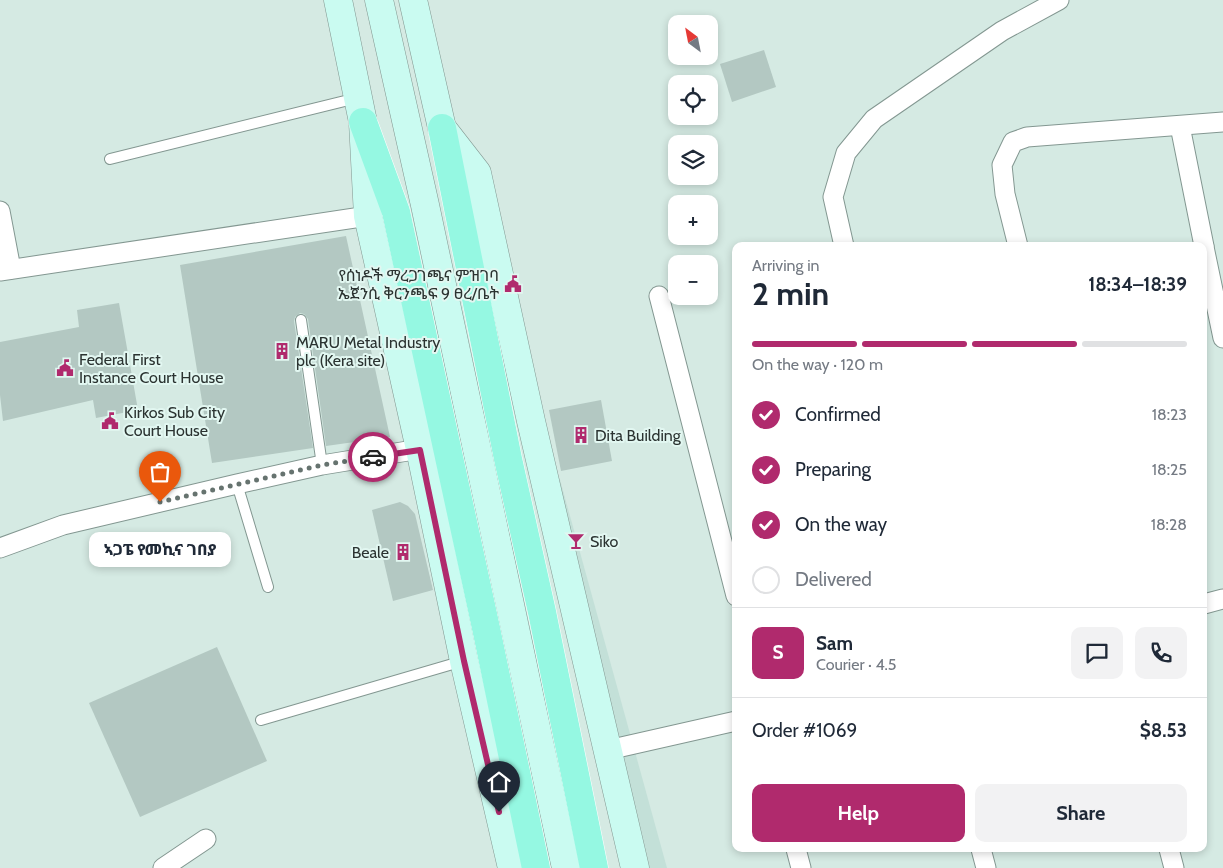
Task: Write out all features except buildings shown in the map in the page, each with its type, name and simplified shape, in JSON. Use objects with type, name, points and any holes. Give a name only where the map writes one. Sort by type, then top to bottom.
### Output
[{"type":"main road","points":[[338,0],[361,110],[396,212],[536,868]]},
{"type":"main road","points":[[379,0],[425,205],[566,868]]},
{"type":"main road","points":[[413,0],[442,128],[508,459],[542,612],[594,868]]},
{"type":"main road","points":[[361,110],[368,216],[464,661],[512,868]]},
{"type":"main road","points":[[442,128],[477,173],[531,421],[635,868]]},
{"type":"street","points":[[843,242],[833,197],[846,153],[874,119],[1002,31],[1059,0]]},
{"type":"street","points":[[1017,242],[1005,194],[1002,165],[1013,142],[1027,137],[1223,122]]},
{"type":"street","points":[[1180,126],[1203,242]]},
{"type":"street","points":[[0,211],[6,270],[368,216]]},
{"type":"street","points":[[1207,256],[1219,298],[1223,338]]},
{"type":"street","points":[[659,296],[732,580]]},
{"type":"street","points":[[0,548],[62,525],[237,484],[322,465],[420,450]]},
{"type":"street","points":[[1207,603],[1223,599]]},
{"type":"street","points":[[608,750],[732,722]]},
{"type":"street","points":[[163,868],[206,839]]},
{"type":"street","points":[[797,852],[801,868]]},
{"type":"street","points":[[983,852],[986,868]]},
{"type":"street","points":[[1169,852],[1174,868]]},
{"type":"lane","points":[[110,159],[361,110]]},
{"type":"lane","points":[[301,320],[322,465]]},
{"type":"lane","points":[[237,484],[268,587]]},
{"type":"lane","points":[[262,720],[464,661]]},
{"type":"shaded area","points":[[559,476],[667,868],[625,868]]},
{"type":"way so far","points":[[160,502],[322,465],[373,457]]},
{"type":"place","name":"የሰነዶች ማረጋገጫና ምዝገባ ኤጀንሲ ቅርንጫፍ 9 ፀረ/ቤት","points":[[513,284]]},
{"type":"place","name":"MARU Metal Industry plc (Kera site)","points":[[282,351]]},
{"type":"place","name":"Federal First Instance Court House","points":[[65,368]]},
{"type":"place","name":"Kirkos Sub City Court House","points":[[110,421]]},
{"type":"place","name":"Dita Building","points":[[581,435]]},
{"type":"place","name":"ኣጋፔ የመኪና ገበያ","points":[[160,502]]},
{"type":"place","name":"Siko","points":[[576,541]]},
{"type":"place","name":"Beale","points":[[403,552]]},
{"type":"route","points":[[373,457],[420,450],[464,661],[499,812]]}]
